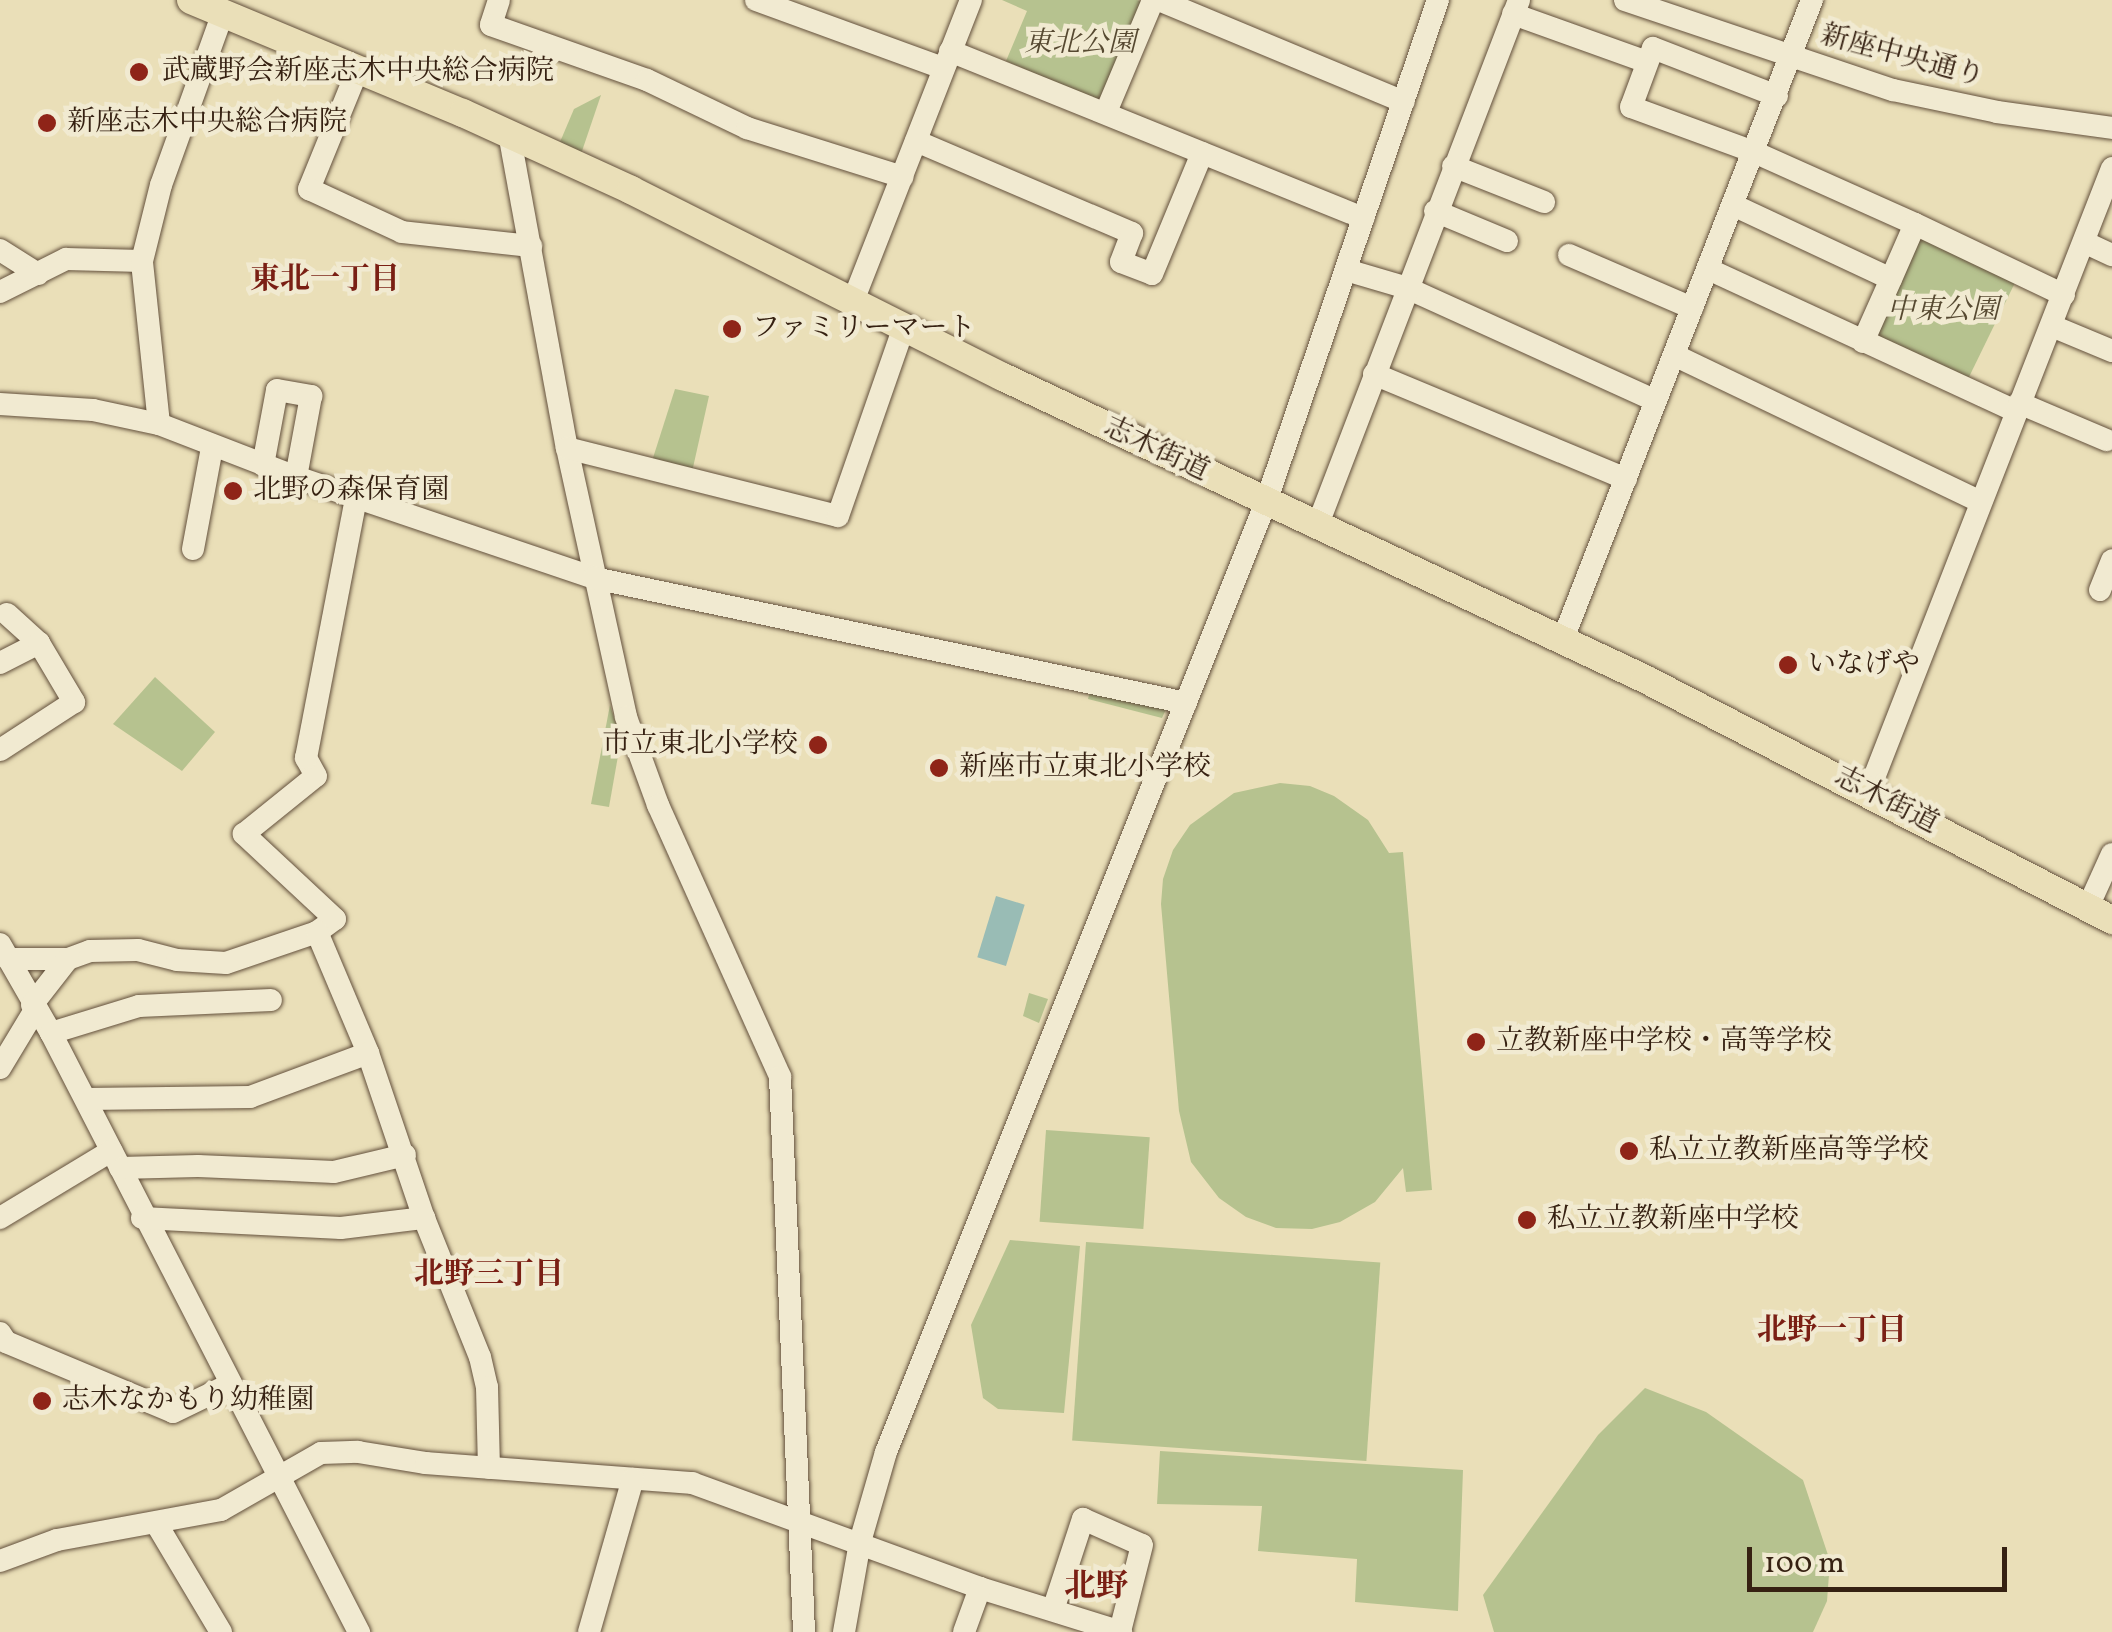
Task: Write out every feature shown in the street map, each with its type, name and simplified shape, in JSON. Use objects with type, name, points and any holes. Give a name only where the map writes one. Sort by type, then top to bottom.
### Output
[{"type":"main road","name":"志木街道","points":[[191,0],[508,133],[1266,502],[1563,639],[2100,913]]},
{"type":"street","points":[[756,0],[1106,112],[1364,218]]},
{"type":"street","points":[[853,301],[971,0]]},
{"type":"street","points":[[1106,112],[1156,0],[1404,102]]},
{"type":"street","points":[[844,1632],[860,1542],[906,1396],[1266,502],[1438,0]]},
{"type":"street","name":"新座中央通り","points":[[1625,0],[1790,58],[1927,98],[2112,128]]},
{"type":"street","points":[[1563,639],[1812,0]]},
{"type":"street","points":[[491,2],[491,25],[647,80],[747,128],[902,177]]},
{"type":"street","points":[[1318,524],[1516,7],[1647,62]]},
{"type":"street","points":[[159,424],[142,261],[161,185],[223,13]]},
{"type":"street","points":[[1777,96],[1654,48],[1632,107],[1754,152],[2064,296]]},
{"type":"street","points":[[358,69],[309,189],[402,232],[531,246]]},
{"type":"street","points":[[508,133],[594,578],[640,762],[780,1077],[804,1632]]},
{"type":"street","points":[[916,140],[1132,233],[1121,262],[1152,274],[1202,153]]},
{"type":"street","points":[[1452,166],[1544,202]]},
{"type":"street","points":[[1868,792],[2086,243],[2112,168]]},
{"type":"street","points":[[1732,205],[1891,279]]},
{"type":"street","points":[[1435,211],[1507,241]]},
{"type":"street","points":[[1864,342],[1915,224]]},
{"type":"street","points":[[2086,243],[2112,255]]},
{"type":"street","points":[[0,250],[38,274]]},
{"type":"street","points":[[1569,255],[1692,308]]},
{"type":"street","points":[[0,292],[66,259],[142,261]]},
{"type":"street","points":[[1708,269],[1864,342],[2106,440]]},
{"type":"street","points":[[1346,270],[1407,288],[1656,400]]},
{"type":"street","points":[[567,448],[838,516],[904,326]]},
{"type":"street","points":[[2052,326],[2112,352]]},
{"type":"street","points":[[1674,356],[1981,502]]},
{"type":"street","points":[[1374,374],[1626,479]]},
{"type":"street","points":[[263,465],[277,390],[311,396],[296,477]]},
{"type":"street","points":[[0,404],[93,410],[159,424],[296,477],[594,578],[1186,703]]},
{"type":"street","points":[[193,548],[212,447]]},
{"type":"street","points":[[4,952],[68,959],[90,952],[138,950],[178,960],[226,963],[317,932],[336,918],[244,834],[316,776],[306,758],[356,498]]},
{"type":"street","points":[[2100,590],[2112,560]]},
{"type":"street","points":[[0,750],[74,702],[39,643],[7,614]]},
{"type":"street","points":[[0,663],[39,643]]},
{"type":"street","points":[[2100,913],[2112,854]]},
{"type":"street","points":[[317,932],[368,1052],[424,1218],[480,1357],[487,1387],[488,1468]]},
{"type":"street","points":[[4,952],[86,1100],[142,1218],[359,1632]]},
{"type":"street","points":[[0,1068],[68,959]]},
{"type":"street","points":[[51,1033],[139,1006],[271,1000]]},
{"type":"street","points":[[86,1100],[250,1096],[368,1052]]},
{"type":"street","points":[[0,1218],[115,1160],[334,1172],[405,1155]]},
{"type":"street","points":[[142,1218],[341,1228],[424,1218]]},
{"type":"street","points":[[0,1332],[6,1342],[172,1412],[232,1384]]},
{"type":"street","points":[[0,1560],[57,1540],[221,1510],[321,1453],[358,1452],[488,1468],[692,1484],[980,1588],[1120,1632],[1142,1545],[1084,1520],[1053,1610]]},
{"type":"street","points":[[588,1632],[633,1480]]},
{"type":"street","points":[[156,1523],[222,1632]]},
{"type":"street","points":[[964,1632],[980,1588]]},
{"type":"green space","name":"東北公園","points":[[1002,0],[1145,3],[1098,101],[1006,61],[1027,11]]},
{"type":"green space","points":[[601,95],[581,154],[560,142],[574,109]]},
{"type":"green space","name":"中東公園","points":[[1917,235],[2015,283],[1966,383],[1868,335]]},
{"type":"green space","points":[[675,389],[709,396],[692,472],[652,461]]},
{"type":"green space","points":[[155,677],[215,732],[182,771],[113,724]]},
{"type":"green space","points":[[1090,691],[1167,707],[1162,718],[1088,699]]},
{"type":"green space","points":[[610,705],[621,739],[609,807],[591,804]]},
{"type":"green space","points":[[1280,783],[1310,786],[1334,796],[1368,820],[1389,853],[1403,852],[1432,1190],[1406,1192],[1403,1168],[1375,1202],[1340,1222],[1312,1229],[1276,1228],[1246,1217],[1219,1198],[1191,1162],[1179,1111],[1161,904],[1163,879],[1173,850],[1190,825],[1234,793]]},
{"type":"green space","points":[[1029,993],[1048,999],[1039,1023],[1023,1016]]},
{"type":"green space","points":[[1046,1130],[1150,1137],[1143,1229],[1040,1222]]},
{"type":"green space","points":[[1010,1240],[1080,1246],[1064,1413],[998,1409],[983,1398],[971,1325]]},
{"type":"green space","points":[[1086,1242],[1380,1263],[1366,1461],[1072,1441]]},
{"type":"green space","points":[[1645,1388],[1706,1412],[1803,1480],[1830,1561],[1827,1601],[1813,1632],[1494,1632],[1483,1595],[1598,1435]]},
{"type":"green space","points":[[1160,1451],[1463,1470],[1458,1611],[1355,1602],[1357,1559],[1258,1551],[1262,1506],[1157,1504]]},
{"type":"water","points":[[996,896],[1025,905],[1006,966],[977,957]]},
{"type":"place","name":"武蔵野会新座志木中央総合病院","points":[[139,72]]},
{"type":"place","name":"新座志木中央総合病院","points":[[47,123]]},
{"type":"place","name":"ファミリーマート","points":[[732,329]]},
{"type":"place","name":"北野の森保育園","points":[[233,491]]},
{"type":"place","name":"いなげや","points":[[1788,665]]},
{"type":"place","name":"市立東北小学校","points":[[818,745]]},
{"type":"place","name":"新座市立東北小学校","points":[[939,768]]},
{"type":"place","name":"立教新座中学校・高等学校","points":[[1476,1042]]},
{"type":"place","name":"私立立教新座高等学校","points":[[1629,1151]]},
{"type":"place","name":"私立立教新座中学校","points":[[1527,1220]]},
{"type":"place","name":"志木なかもり幼稚園","points":[[42,1401]]},
{"type":"district","name":"東北一丁目","points":[[325,280]]},
{"type":"district","name":"北野三丁目","points":[[489,1275]]},
{"type":"district","name":"北野一丁目","points":[[1832,1331]]},
{"type":"district","name":"北野","points":[[1096,1588]]}]
